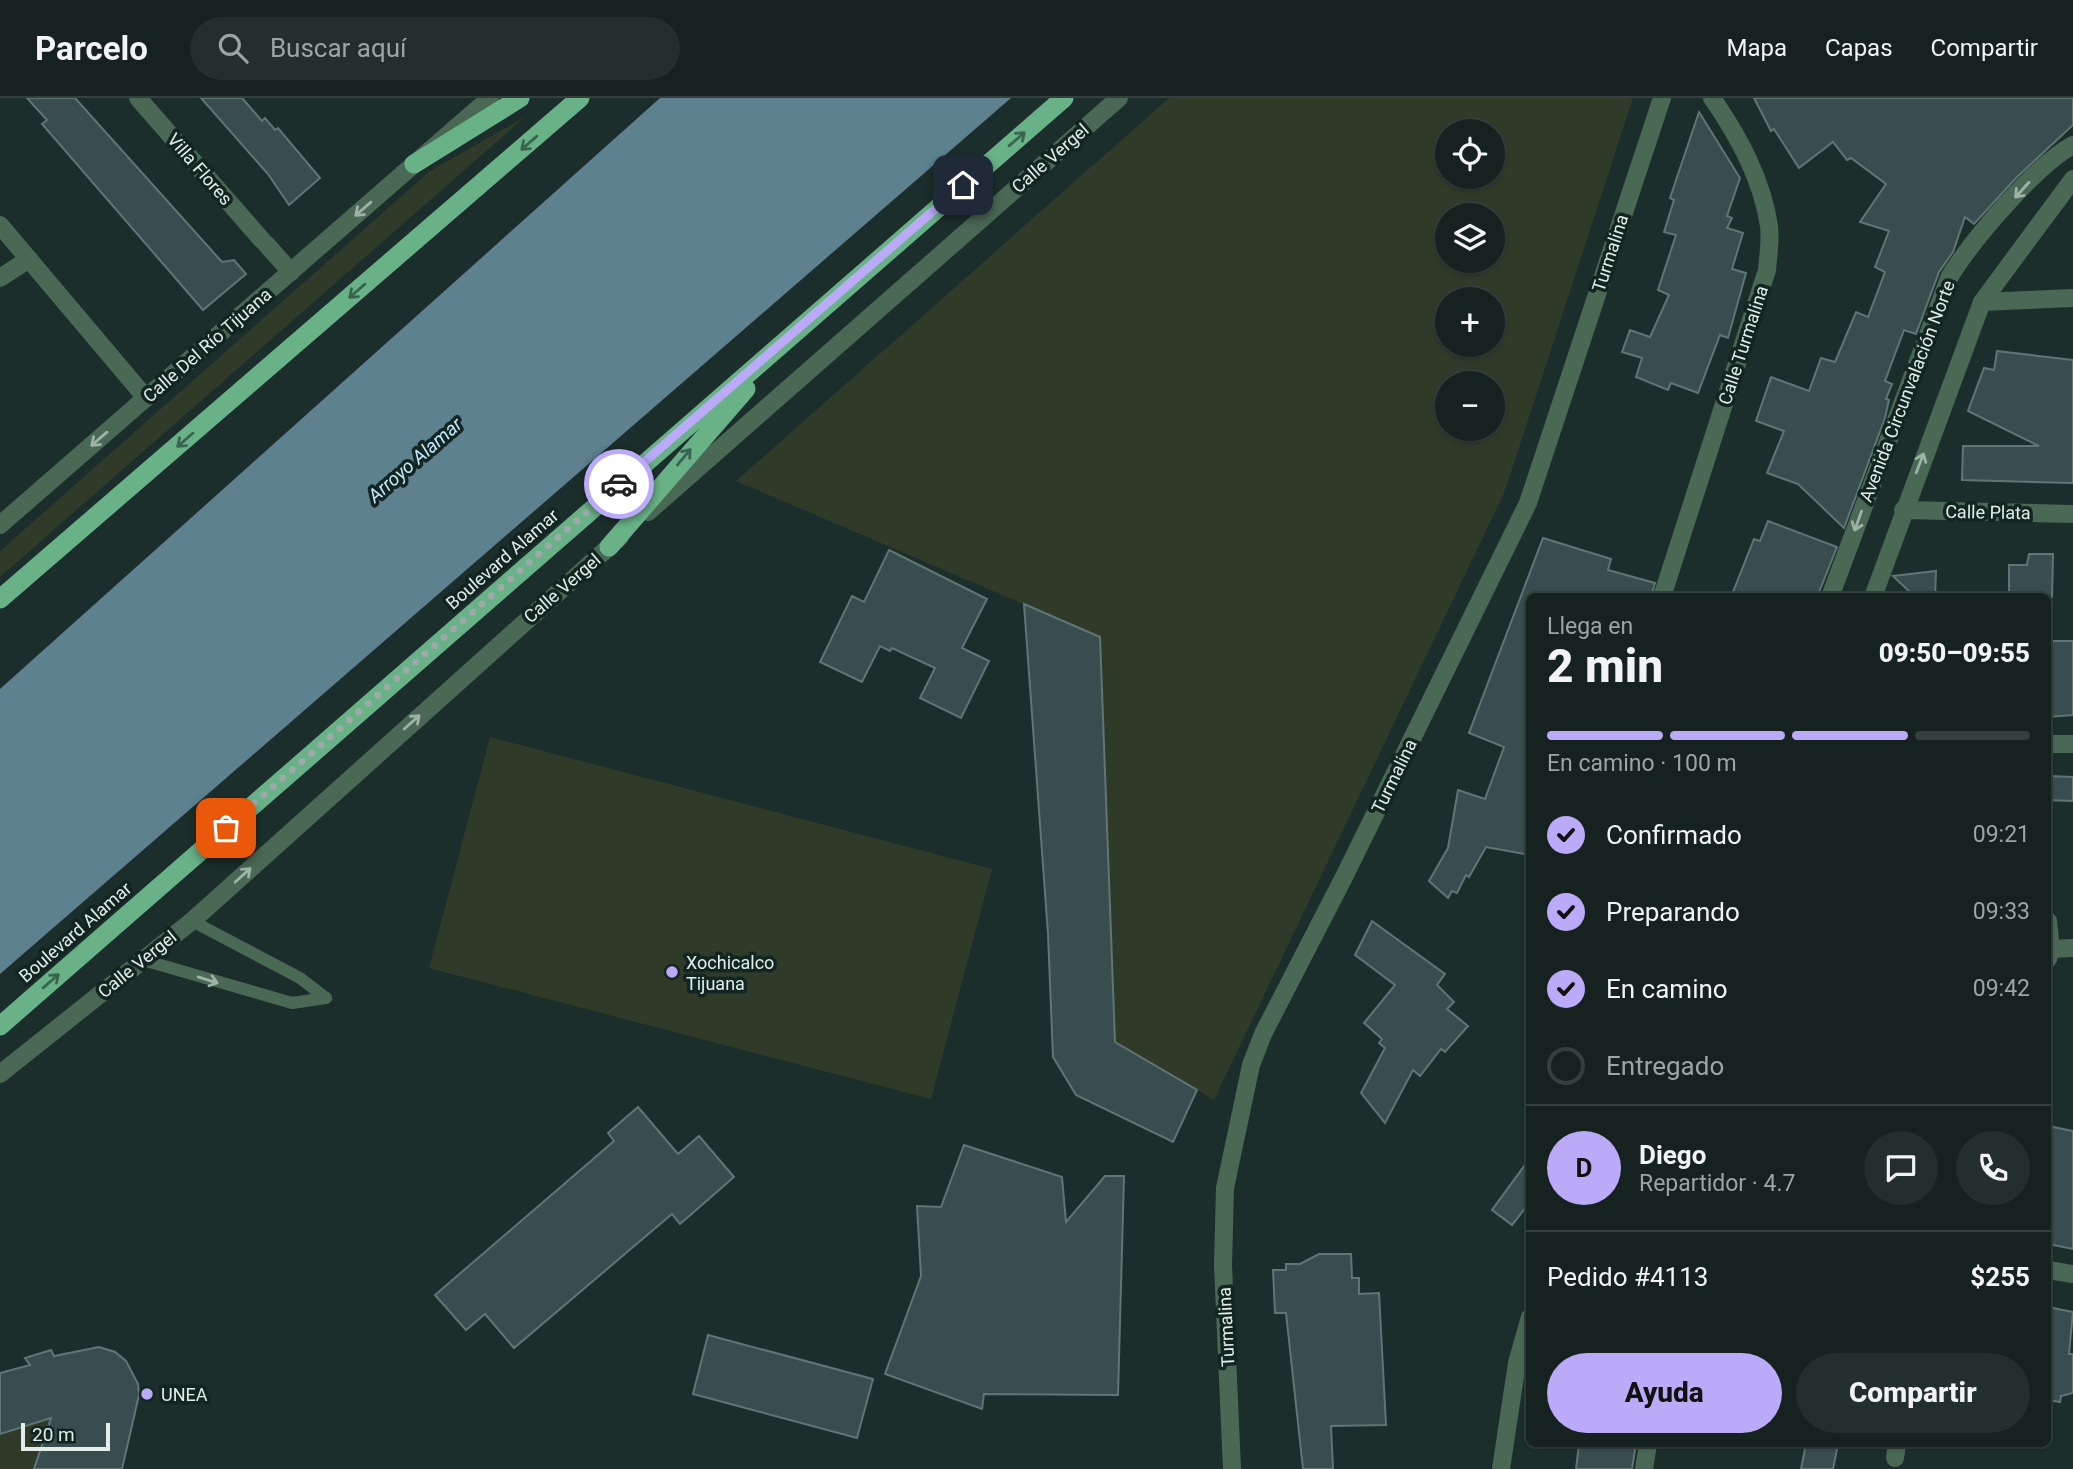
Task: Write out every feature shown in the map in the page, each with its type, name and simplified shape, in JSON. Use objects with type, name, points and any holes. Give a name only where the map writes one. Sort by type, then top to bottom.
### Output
[{"type":"highway","points":[[414,164],[520,98]]},
{"type":"highway","points":[[0,599],[580,98]]},
{"type":"highway","name":"Boulevard Alamar","points":[[0,1026],[1064,98]]},
{"type":"highway","points":[[609,547],[709,428],[822,307]]},
{"type":"street","name":"Villa Flores","points":[[138,98],[291,272]]},
{"type":"street","name":"Calle Del Río Tijuana","points":[[0,525],[490,98]]},
{"type":"street","name":"Calle Vergel","points":[[0,1074],[192,920],[609,547],[1119,98]]},
{"type":"street","name":"Turmalina","points":[[1232,1469],[1223,1265],[1225,1188],[1251,1065],[1263,1034],[1344,877],[1528,503],[1662,98]]},
{"type":"street","name":"Calle Turmalina","points":[[1663,593],[1767,270],[1770,228],[1748,154],[1712,98]]},
{"type":"street","name":"Avenida Circunvalación Norte","points":[[1831,593],[1950,276],[1973,244],[2036,175],[2073,145]]},
{"type":"street","points":[[1873,593],[1902,510],[1982,302],[2073,179]]},
{"type":"street","points":[[0,225],[146,398]]},
{"type":"street","points":[[0,278],[29,259]]},
{"type":"street","points":[[1982,302],[2073,298]]},
{"type":"street","name":"Calle Plata","points":[[1902,510],[2073,514]]},
{"type":"street","points":[[2051,744],[2073,744]]},
{"type":"street","points":[[2051,954],[2073,948]]},
{"type":"street","points":[[2051,1270],[2073,1274]]},
{"type":"street","points":[[1501,1469],[1517,1363],[1526,1331]]},
{"type":"street","points":[[1644,1469],[1648,1447]]},
{"type":"lane","points":[[143,960],[292,1003],[326,998],[300,978],[192,920]]},
{"type":"green space","points":[[1169,98],[1633,98],[1505,491],[1214,1100],[1115,1042],[1100,637],[736,481]]},
{"type":"green space","points":[[525,117],[0,577],[0,551],[430,171]]},
{"type":"green space","points":[[490,737],[992,869],[931,1099],[429,968]]},
{"type":"green space","points":[[51,1418],[34,1469],[0,1469],[0,1434]]},
{"type":"water","name":"Arroyo Alamar","points":[[660,98],[1011,98],[0,974],[0,689]]},
{"type":"building","points":[[27,98],[75,98],[222,262],[234,260],[246,274],[203,310],[42,124],[47,120]]},
{"type":"building","points":[[201,98],[242,98],[262,121],[265,118],[275,130],[278,128],[320,178],[289,205],[268,174]]},
{"type":"building","points":[[1754,98],[2073,98],[2073,125],[2016,178],[1974,224],[1965,217],[1953,252],[1939,272],[1916,334],[1904,330],[1885,381],[1892,384],[1886,399],[1889,400],[1885,418],[1844,528],[1798,484],[1767,473],[1784,431],[1756,421],[1771,377],[1809,391],[1821,358],[1835,362],[1856,312],[1868,317],[1885,272],[1875,267],[1889,231],[1860,222],[1886,184],[1851,158],[1847,160],[1833,142],[1799,168],[1774,129],[1771,131]]},
{"type":"building","points":[[1699,112],[1740,178],[1727,216],[1732,218],[1727,228],[1743,233],[1732,269],[1746,273],[1728,338],[1720,335],[1698,393],[1671,383],[1668,390],[1636,377],[1642,358],[1622,352],[1630,330],[1650,337],[1669,295],[1658,290],[1676,235],[1664,232],[1674,200],[1670,198]]},
{"type":"building","points":[[1997,351],[2073,360],[2073,483],[1962,480],[1963,446],[2039,446],[1968,411],[1984,368],[1994,370]]},
{"type":"building","points":[[1768,521],[1837,547],[1819,593],[1733,593],[1754,539],[1760,541]]},
{"type":"building","points":[[1543,538],[1611,559],[1608,570],[1655,583],[1652,593],[1526,593],[1526,854],[1486,847],[1469,877],[1466,875],[1457,893],[1452,891],[1448,898],[1429,881],[1448,848],[1458,790],[1485,799],[1504,747],[1469,733]]},
{"type":"building","points":[[889,550],[987,599],[962,648],[989,661],[961,718],[920,698],[935,668],[892,648],[890,651],[880,646],[862,682],[820,662],[852,596],[864,602]]},
{"type":"building","points":[[2029,554],[2053,554],[2052,597],[2051,593],[2009,593],[2009,565],[2027,565]]},
{"type":"building","points":[[1936,571],[1935,593],[1911,593],[1893,576]]},
{"type":"building","points":[[1024,604],[1100,637],[1115,1042],[1197,1090],[1173,1142],[1076,1095],[1053,1057],[1048,934]]},
{"type":"building","points":[[2051,641],[2073,641],[2073,715],[2051,717]]},
{"type":"building","points":[[2051,776],[2073,777],[2073,801],[2051,800]]},
{"type":"building","points":[[1372,921],[1445,974],[1437,985],[1454,1002],[1447,1009],[1468,1026],[1445,1052],[1441,1049],[1420,1076],[1413,1070],[1385,1123],[1361,1093],[1385,1048],[1379,1043],[1382,1039],[1364,1023],[1395,985],[1355,955]]},
{"type":"building","points":[[638,1107],[678,1154],[699,1136],[734,1177],[680,1224],[672,1214],[514,1348],[485,1314],[466,1330],[435,1295],[614,1141],[608,1133]]},
{"type":"building","points":[[2051,1127],[2073,1131],[2073,1249],[2051,1245]]},
{"type":"building","points":[[964,1145],[1062,1177],[1066,1222],[1105,1176],[1124,1176],[1118,1395],[984,1394],[982,1409],[885,1374],[921,1276],[917,1206],[941,1207]]},
{"type":"building","points":[[1526,1163],[1526,1207],[1512,1225],[1492,1210]]},
{"type":"building","points":[[1319,1254],[1351,1254],[1352,1278],[1359,1278],[1359,1294],[1379,1293],[1386,1425],[1331,1426],[1333,1469],[1303,1469],[1286,1313],[1275,1313],[1273,1270],[1286,1270],[1286,1264],[1300,1264]]},
{"type":"building","points":[[2051,1308],[2073,1312],[2069,1354],[2073,1354],[2073,1393],[2061,1396],[2060,1402],[2051,1400]]},
{"type":"building","points":[[708,1335],[873,1379],[857,1438],[693,1394]]},
{"type":"building","points":[[99,1347],[115,1352],[126,1361],[138,1384],[139,1395],[122,1469],[34,1469],[51,1418],[0,1434],[0,1373],[30,1365],[25,1358],[51,1350],[54,1356]]},
{"type":"building","points":[[1579,1447],[1636,1447],[1632,1469],[1576,1469]]},
{"type":"building","points":[[1805,1447],[1837,1447],[1833,1469],[1801,1469]]},
{"type":"way so far","points":[[226,828],[619,484]]},
{"type":"place","name":"Xochicalco Tijuana","points":[[672,972]]},
{"type":"place","name":"UNEA","points":[[147,1394]]},
{"type":"route","points":[[619,484],[963,185]]}]
